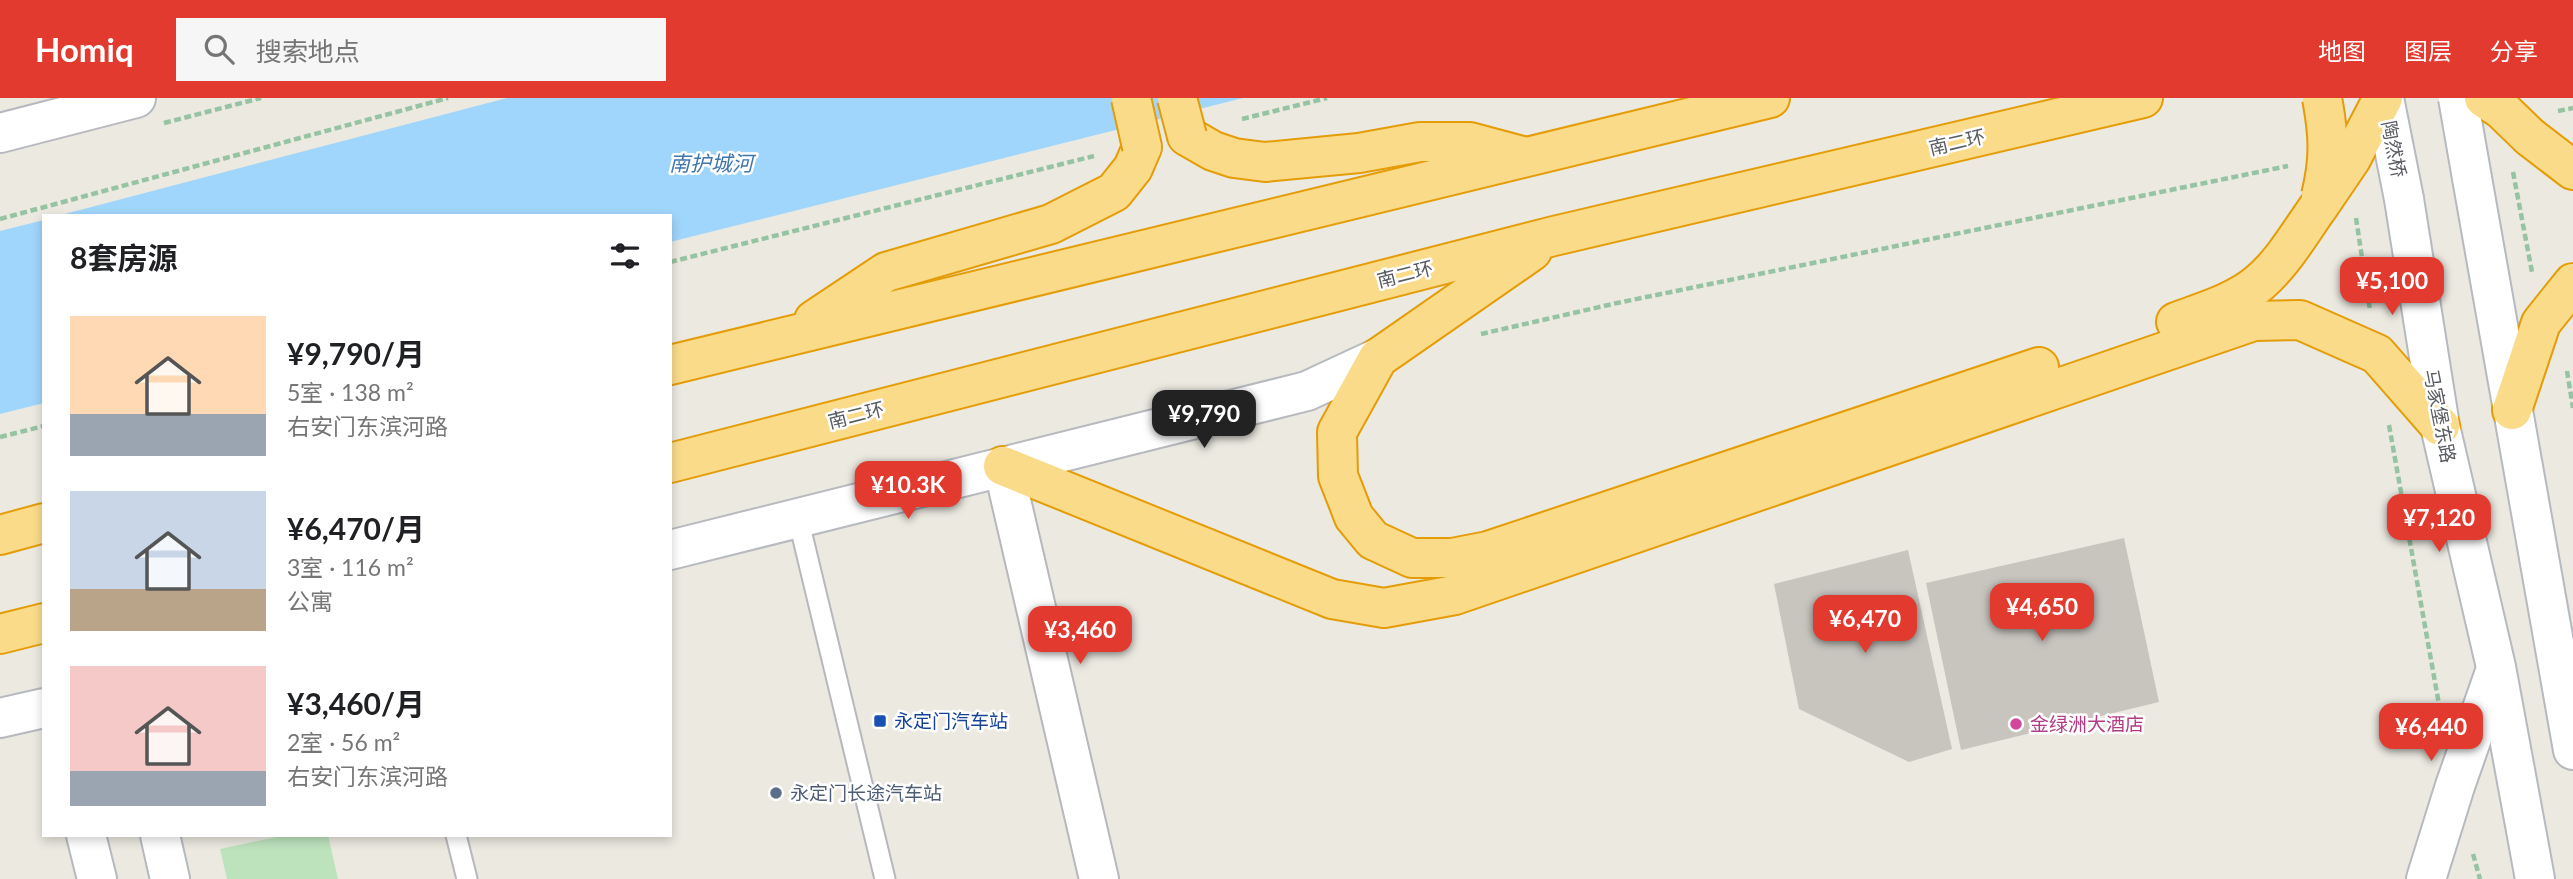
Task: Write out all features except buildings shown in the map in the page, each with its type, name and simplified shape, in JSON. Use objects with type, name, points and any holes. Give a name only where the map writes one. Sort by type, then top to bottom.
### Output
[{"type":"highway","points":[[792,335],[886,272],[1051,224],[1114,192],[1133,168],[1142,147],[1131,98]]},
{"type":"highway","points":[[1177,98],[1187,136],[1213,151],[1234,158],[1265,162],[1359,153],[1420,142],[1470,142],[1524,156]]},
{"type":"highway","points":[[672,365],[1770,98]]},
{"type":"highway","name":"南二环","points":[[672,462],[1554,236],[2143,98]]},
{"type":"highway","points":[[2319,206],[2329,163],[2328,131],[2322,98]]},
{"type":"highway","points":[[1554,236],[1378,358],[1337,432],[1338,477],[1354,517],[1373,540],[1412,558],[1452,558],[1488,551],[2211,310],[2259,284],[2285,254],[2351,159],[2383,98]]},
{"type":"highway","points":[[2484,98],[2501,109],[2533,116],[2573,170]]},
{"type":"highway","points":[[2512,410],[2530,351],[2547,313],[2573,283]]},
{"type":"highway","points":[[1003,466],[1332,599],[1384,608],[1455,596],[2254,321],[2300,320],[2377,354],[2440,426]]},
{"type":"highway","points":[[0,535],[42,524]]},
{"type":"highway","points":[[0,634],[42,624]]},
{"type":"street","points":[[0,134],[136,98]]},
{"type":"street","name":"陶然桥","points":[[2383,98],[2404,199]]},
{"type":"street","points":[[2458,98],[2573,750]]},
{"type":"street","name":"马家堡东路","points":[[2404,199],[2440,426],[2496,667],[2535,879]]},
{"type":"street","points":[[672,550],[1307,391],[1378,358]]},
{"type":"street","points":[[1003,466],[1099,879]]},
{"type":"street","points":[[2535,544],[2573,630]]},
{"type":"street","points":[[2426,879],[2496,667]]},
{"type":"street","points":[[0,718],[42,708]]},
{"type":"street","points":[[86,837],[97,879]]},
{"type":"street","points":[[160,837],[170,879]]},
{"type":"lane","points":[[798,518],[884,879]]},
{"type":"lane","points":[[456,837],[467,879]]},
{"type":"path","points":[[0,219],[448,98]]},
{"type":"path","points":[[1233,121],[1326,98]]},
{"type":"path","points":[[2533,116],[2573,108]]},
{"type":"path","points":[[672,262],[1099,155]]},
{"type":"path","points":[[1471,337],[1617,303],[2301,163]]},
{"type":"path","points":[[2513,172],[2538,302],[2547,313]]},
{"type":"path","points":[[2355,216],[2377,354]]},
{"type":"path","points":[[2387,414],[2442,722]]},
{"type":"path","points":[[0,437],[42,426]]},
{"type":"path","points":[[2473,852],[2480,879]]},
{"type":"green space","points":[[277,837],[328,837],[338,879],[227,879],[220,849]]},
{"type":"water","name":"南护城河","points":[[507,98],[1243,98],[672,241],[672,214],[65,214]]},
{"type":"water","points":[[42,220],[42,404],[0,414],[0,231]]},
{"type":"place","name":"永定门汽车站","points":[[880,721]]},
{"type":"place","name":"金绿洲大酒店","points":[[2016,724]]},
{"type":"place","name":"永定门长途汽车站","points":[[776,793]]}]
